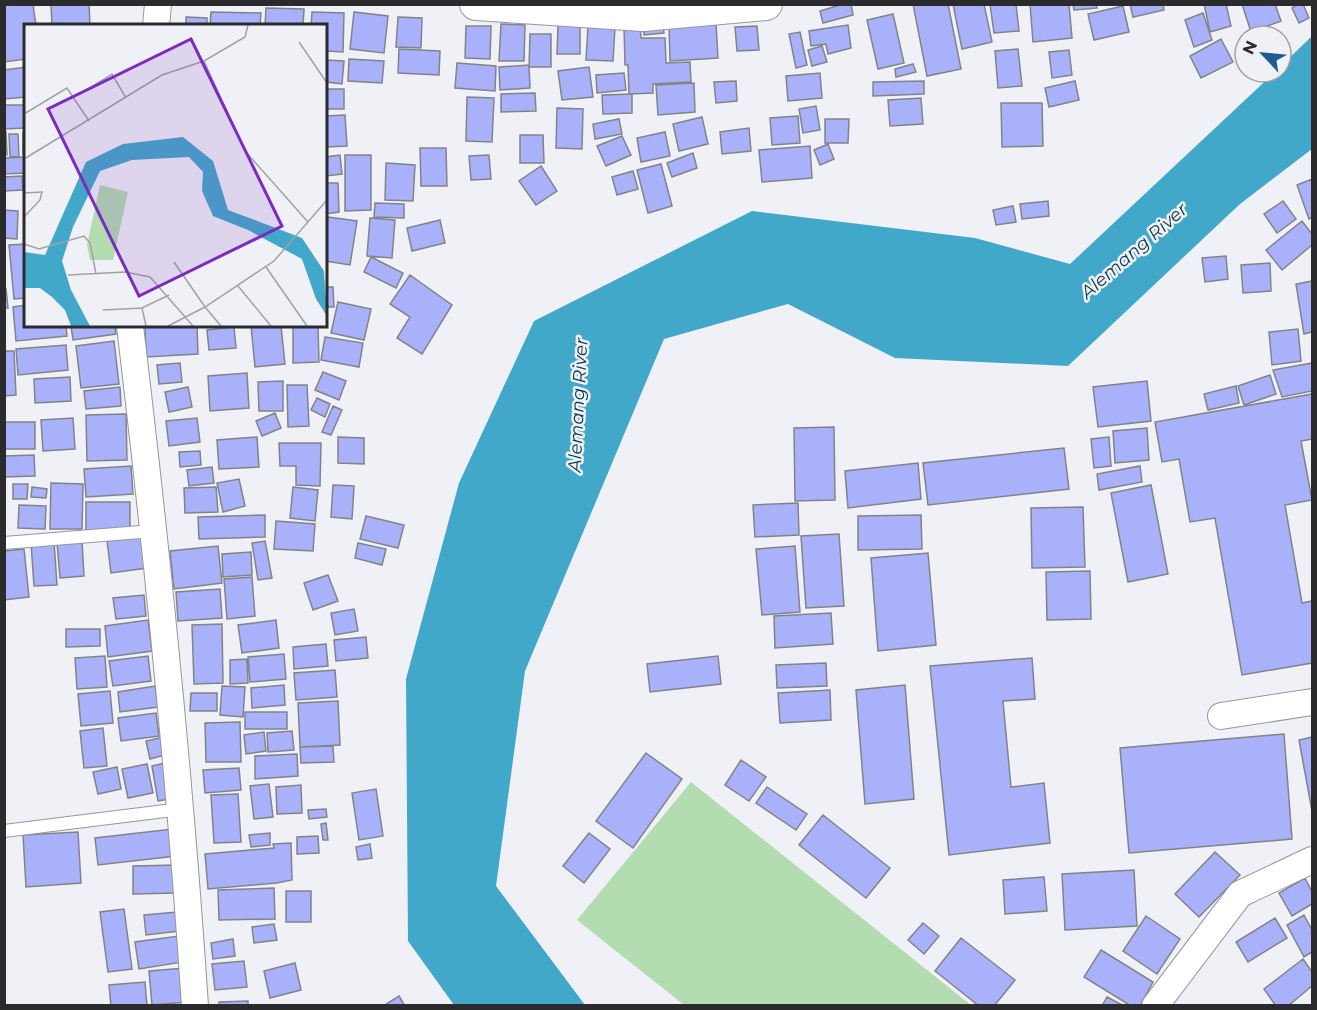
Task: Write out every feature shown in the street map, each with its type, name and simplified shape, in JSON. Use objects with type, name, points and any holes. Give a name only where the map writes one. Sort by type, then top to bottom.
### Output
[{"type":"street","points":[[156,24],[158,4]]},
{"type":"street","points":[[476,4],[644,15],[766,4]]},
{"type":"street","points":[[129,327],[145,452],[181,809],[195,1005]]},
{"type":"street","points":[[1221,716],[1312,702]]},
{"type":"street","points":[[1155,1005],[1240,894],[1312,860]]},
{"type":"lane","points":[[4,543],[153,531]]},
{"type":"lane","points":[[4,831],[181,809]]},
{"type":"green space","points":[[691,782],[971,1005],[684,1005],[577,920]]},
{"type":"water","name":"Alemang River","points":[[1312,36],[1312,149],[1240,204],[1068,366],[895,358],[788,304],[664,339],[525,671],[496,886],[585,1005],[454,1005],[408,941],[406,679],[459,483],[534,321],[752,211],[975,238],[1070,264],[1262,84],[1293,84],[1293,54]]},
{"type":"building","points":[[4,4],[33,4],[36,24],[24,24],[24,59],[4,62]]},
{"type":"building","points":[[51,4],[89,4],[90,24],[52,24]]},
{"type":"building","points":[[851,4],[853,15],[823,23],[820,11]]},
{"type":"building","points":[[913,4],[948,4],[961,69],[927,76]]},
{"type":"building","points":[[953,4],[984,4],[992,42],[962,49]]},
{"type":"building","points":[[990,4],[1016,4],[1019,31],[994,33]]},
{"type":"building","points":[[1030,4],[1069,4],[1072,38],[1033,42]]},
{"type":"building","points":[[1073,4],[1096,4],[1097,8],[1074,10]]},
{"type":"building","points":[[1130,4],[1163,4],[1164,10],[1133,17]]},
{"type":"building","points":[[1204,4],[1226,4],[1231,26],[1210,32]]},
{"type":"building","points":[[1242,4],[1275,4],[1281,21],[1273,24],[1248,24]]},
{"type":"building","points":[[1303,4],[1309,18],[1299,23],[1292,8]]},
{"type":"building","points":[[1123,6],[1129,32],[1094,40],[1088,14]]},
{"type":"building","points":[[266,8],[304,9],[303,24],[265,24]]},
{"type":"building","points":[[211,12],[261,13],[260,24],[210,24]]},
{"type":"building","points":[[312,12],[344,13],[343,52],[327,51],[327,24],[311,24]]},
{"type":"building","points":[[354,12],[388,16],[384,53],[350,49]]},
{"type":"building","points":[[1203,13],[1212,40],[1194,47],[1185,20]]},
{"type":"building","points":[[893,14],[904,63],[878,69],[867,20]]},
{"type":"building","points":[[186,17],[207,18],[207,24],[186,24]]},
{"type":"building","points":[[398,17],[422,18],[421,48],[396,47]]},
{"type":"building","points":[[662,19],[664,33],[644,35],[642,22]]},
{"type":"building","points":[[716,23],[718,58],[670,61],[669,26]]},
{"type":"building","points":[[501,24],[525,25],[524,61],[499,61]]},
{"type":"building","points":[[558,25],[580,26],[580,54],[557,54]]},
{"type":"building","points":[[640,25],[641,38],[665,38],[666,63],[690,62],[691,82],[653,84],[653,93],[629,94],[628,65],[625,65],[624,26]]},
{"type":"building","points":[[848,25],[851,48],[828,54],[826,44],[811,46],[809,31]]},
{"type":"building","points":[[466,26],[491,26],[490,59],[465,58]]},
{"type":"building","points":[[588,26],[615,27],[613,61],[586,60]]},
{"type":"building","points":[[757,26],[759,50],[737,51],[735,27]]},
{"type":"building","points":[[800,32],[807,65],[796,68],[789,34]]},
{"type":"building","points":[[530,34],[551,34],[551,67],[529,67]]},
{"type":"building","points":[[1221,39],[1233,62],[1201,78],[1190,56]]},
{"type":"building","points":[[822,46],[827,62],[812,66],[808,50]]},
{"type":"building","points":[[399,49],[440,51],[439,75],[398,73]]},
{"type":"building","points":[[1018,49],[1022,86],[998,88],[995,51]]},
{"type":"building","points":[[1069,50],[1072,75],[1052,78],[1049,52]]},
{"type":"building","points":[[349,59],[384,61],[382,83],[348,81]]},
{"type":"building","points":[[327,60],[344,61],[342,84],[327,82]]},
{"type":"building","points":[[457,63],[496,66],[495,91],[455,88]]},
{"type":"building","points":[[913,64],[916,72],[896,77],[895,69]]},
{"type":"building","points":[[529,65],[530,88],[500,90],[499,67]]},
{"type":"building","points":[[24,67],[24,97],[4,99],[4,70]]},
{"type":"building","points":[[589,67],[593,97],[562,100],[558,71]]},
{"type":"building","points":[[624,73],[626,90],[597,93],[596,75]]},
{"type":"building","points":[[820,73],[822,98],[788,101],[786,76]]},
{"type":"building","points":[[736,81],[737,101],[716,103],[714,82]]},
{"type":"building","points":[[924,81],[924,94],[873,96],[873,82]]},
{"type":"building","points":[[1075,81],[1079,100],[1049,107],[1045,88]]},
{"type":"building","points":[[694,83],[695,112],[658,115],[656,85]]},
{"type":"building","points":[[327,89],[344,89],[344,109],[327,109]]},
{"type":"building","points":[[535,93],[536,111],[501,112],[501,94]]},
{"type":"building","points":[[632,94],[632,113],[603,114],[602,95]]},
{"type":"building","points":[[467,97],[494,98],[492,142],[466,141]]},
{"type":"building","points":[[921,98],[923,124],[890,126],[888,100]]},
{"type":"building","points":[[1001,103],[1042,103],[1043,146],[1002,147]]},
{"type":"building","points":[[4,105],[24,105],[24,128],[4,129]]},
{"type":"building","points":[[816,106],[820,130],[803,133],[799,109]]},
{"type":"building","points":[[557,108],[583,109],[582,149],[556,148]]},
{"type":"building","points":[[345,115],[347,146],[327,147],[327,116]]},
{"type":"building","points":[[798,116],[800,143],[772,145],[770,118]]},
{"type":"building","points":[[702,117],[708,144],[679,151],[673,124]]},
{"type":"building","points":[[619,119],[622,134],[595,139],[593,124]]},
{"type":"building","points":[[825,119],[849,119],[848,143],[825,143]]},
{"type":"building","points":[[749,128],[751,151],[722,154],[720,132]]},
{"type":"building","points":[[4,132],[6,132],[7,155],[4,155]]},
{"type":"building","points":[[665,132],[670,156],[641,162],[637,138]]},
{"type":"building","points":[[9,134],[18,134],[19,157],[10,157]]},
{"type":"building","points":[[520,135],[543,135],[544,163],[520,163]]},
{"type":"building","points":[[622,136],[631,155],[606,166],[597,146]]},
{"type":"building","points":[[828,144],[834,159],[820,165],[814,150]]},
{"type":"building","points":[[810,146],[812,178],[762,182],[759,150]]},
{"type":"building","points":[[420,148],[446,148],[447,186],[421,186]]},
{"type":"building","points":[[693,153],[697,168],[672,177],[667,163]]},
{"type":"building","points":[[340,155],[342,174],[327,176],[327,157]]},
{"type":"building","points":[[345,155],[371,155],[371,210],[345,211]]},
{"type":"building","points":[[489,155],[491,179],[471,180],[469,156]]},
{"type":"building","points":[[24,157],[24,173],[4,174],[4,158]]},
{"type":"building","points":[[386,163],[415,165],[413,201],[385,200]]},
{"type":"building","points":[[661,164],[672,206],[648,213],[637,170]]},
{"type":"building","points":[[541,166],[557,191],[536,205],[519,181]]},
{"type":"building","points":[[633,171],[638,189],[617,195],[612,177]]},
{"type":"building","points":[[22,176],[23,190],[4,191],[4,177]]},
{"type":"building","points":[[1312,179],[1312,217],[1309,219],[1297,185]]},
{"type":"building","points":[[327,183],[338,183],[339,212],[327,214]]},
{"type":"building","points":[[1048,201],[1049,216],[1022,219],[1020,204]]},
{"type":"building","points":[[1283,201],[1296,219],[1277,233],[1264,214]]},
{"type":"building","points":[[375,203],[404,204],[404,218],[374,217]]},
{"type":"building","points":[[1013,206],[1016,222],[996,225],[993,210]]},
{"type":"building","points":[[4,210],[18,211],[17,239],[4,238]]},
{"type":"building","points":[[328,217],[357,221],[350,265],[327,261]]},
{"type":"building","points":[[370,218],[395,220],[392,258],[367,256]]},
{"type":"building","points":[[440,220],[445,243],[412,251],[407,228]]},
{"type":"building","points":[[1302,221],[1312,234],[1312,245],[1282,270],[1266,250]]},
{"type":"building","points":[[24,244],[24,298],[14,299],[9,245]]},
{"type":"building","points":[[1226,256],[1228,279],[1205,282],[1202,258]]},
{"type":"building","points":[[371,257],[403,273],[396,288],[364,272]]},
{"type":"building","points":[[1270,263],[1271,291],[1243,293],[1241,265]]},
{"type":"building","points":[[410,275],[452,305],[422,354],[397,338],[410,317],[390,304]]},
{"type":"building","points":[[1312,281],[1312,332],[1304,334],[1296,284]]},
{"type":"building","points":[[327,287],[333,287],[334,307],[327,307]]},
{"type":"building","points":[[4,289],[6,289],[8,308],[4,308]]},
{"type":"building","points":[[338,302],[371,309],[364,340],[331,333]]},
{"type":"building","points":[[24,305],[24,327],[66,327],[67,336],[16,341],[13,307]]},
{"type":"building","points":[[71,327],[115,327],[116,334],[73,340]]},
{"type":"building","points":[[145,327],[197,327],[198,354],[146,357]]},
{"type":"building","points":[[234,327],[236,348],[209,350],[207,330]]},
{"type":"building","points":[[251,327],[281,327],[285,364],[255,367]]},
{"type":"building","points":[[293,327],[318,327],[319,362],[293,363]]},
{"type":"building","points":[[1298,329],[1301,361],[1272,365],[1269,332]]},
{"type":"building","points":[[325,337],[363,343],[359,367],[321,360]]},
{"type":"building","points":[[114,341],[119,384],[81,388],[76,346]]},
{"type":"building","points":[[66,345],[68,370],[18,375],[16,349]]},
{"type":"building","points":[[4,351],[14,351],[16,395],[4,396]]},
{"type":"building","points":[[180,363],[182,382],[159,384],[157,365]]},
{"type":"building","points":[[1312,363],[1312,391],[1282,397],[1273,370]]},
{"type":"building","points":[[323,372],[346,381],[339,400],[315,390]]},
{"type":"building","points":[[247,373],[249,408],[210,411],[208,376]]},
{"type":"building","points":[[1270,375],[1276,394],[1244,405],[1238,386]]},
{"type":"building","points":[[70,377],[71,401],[35,403],[34,379]]},
{"type":"building","points":[[283,381],[283,411],[259,411],[258,382]]},
{"type":"building","points":[[1147,381],[1151,421],[1098,427],[1093,387]]},
{"type":"building","points":[[287,385],[307,385],[309,426],[288,427]]},
{"type":"building","points":[[1236,386],[1239,403],[1208,410],[1204,394]]},
{"type":"building","points":[[120,387],[121,406],[86,409],[84,391]]},
{"type":"building","points":[[188,387],[192,407],[169,412],[165,392]]},
{"type":"building","points":[[1312,394],[1312,439],[1301,441],[1312,500],[1285,505],[1302,603],[1312,601],[1312,663],[1242,675],[1215,518],[1190,522],[1179,459],[1162,462],[1155,422]]},
{"type":"building","points":[[317,398],[330,404],[325,417],[311,410]]},
{"type":"building","points":[[333,406],[342,410],[331,435],[322,432]]},
{"type":"building","points":[[275,413],[281,428],[262,436],[256,421]]},
{"type":"building","points":[[126,414],[127,460],[87,461],[86,415]]},
{"type":"building","points":[[73,418],[75,449],[43,451],[41,420]]},
{"type":"building","points":[[197,418],[200,442],[169,446],[166,421]]},
{"type":"building","points":[[4,422],[35,422],[35,449],[4,449]]},
{"type":"building","points":[[834,427],[835,500],[795,501],[794,428]]},
{"type":"building","points":[[1147,428],[1149,460],[1115,463],[1113,431]]},
{"type":"building","points":[[257,437],[259,467],[219,469],[217,440]]},
{"type":"building","points":[[338,437],[364,438],[364,464],[338,463]]},
{"type":"building","points":[[1109,437],[1111,466],[1094,468],[1091,439]]},
{"type":"building","points":[[279,443],[321,443],[320,486],[296,485],[296,466],[280,466]]},
{"type":"building","points":[[1064,448],[1069,489],[928,505],[923,463]]},
{"type":"building","points":[[200,451],[201,465],[180,467],[179,452]]},
{"type":"building","points":[[34,455],[35,476],[4,477],[4,456]]},
{"type":"building","points":[[918,463],[921,499],[848,508],[845,471]]},
{"type":"building","points":[[131,466],[133,494],[86,497],[84,469]]},
{"type":"building","points":[[1140,466],[1142,482],[1099,490],[1097,474]]},
{"type":"building","points":[[212,467],[214,483],[189,486],[187,470]]},
{"type":"building","points":[[239,479],[245,506],[223,512],[217,483]]},
{"type":"building","points":[[51,483],[83,484],[82,529],[50,529]]},
{"type":"building","points":[[13,484],[28,484],[27,499],[13,499]]},
{"type":"building","points":[[333,485],[354,486],[352,519],[331,517]]},
{"type":"building","points":[[1151,485],[1168,574],[1128,582],[1111,493]]},
{"type":"building","points":[[32,487],[47,489],[46,498],[31,497]]},
{"type":"building","points":[[216,487],[218,512],[185,513],[184,488]]},
{"type":"building","points":[[293,487],[318,490],[315,521],[290,518]]},
{"type":"building","points":[[86,502],[130,502],[130,532],[86,532]]},
{"type":"building","points":[[798,503],[799,535],[755,537],[753,505]]},
{"type":"building","points":[[19,505],[46,506],[45,529],[18,528]]},
{"type":"building","points":[[1083,507],[1085,567],[1032,568],[1031,508]]},
{"type":"building","points":[[265,515],[265,537],[199,539],[198,517]]},
{"type":"building","points":[[921,515],[922,549],[858,550],[858,516]]},
{"type":"building","points":[[366,516],[404,525],[398,548],[360,539]]},
{"type":"building","points":[[276,521],[315,524],[313,551],[274,549]]},
{"type":"building","points":[[839,534],[844,606],[806,608],[801,536]]},
{"type":"building","points":[[143,536],[147,568],[111,573],[107,541]]},
{"type":"building","points":[[54,541],[57,585],[34,586],[31,543]]},
{"type":"building","points":[[82,541],[84,576],[60,578],[57,543]]},
{"type":"building","points":[[265,541],[272,578],[258,580],[252,543]]},
{"type":"building","points":[[358,543],[386,549],[382,565],[355,558]]},
{"type":"building","points":[[218,546],[222,583],[174,589],[170,551]]},
{"type":"building","points":[[795,546],[800,612],[762,615],[756,549]]},
{"type":"building","points":[[24,549],[29,597],[4,600],[4,551]]},
{"type":"building","points":[[251,552],[252,575],[223,577],[222,554]]},
{"type":"building","points":[[928,553],[936,645],[878,651],[871,558]]},
{"type":"building","points":[[1090,571],[1091,619],[1047,620],[1046,572]]},
{"type":"building","points":[[328,575],[338,601],[313,610],[304,583]]},
{"type":"building","points":[[252,577],[255,616],[227,619],[224,579]]},
{"type":"building","points":[[220,589],[222,618],[178,621],[176,592]]},
{"type":"building","points":[[144,595],[146,616],[116,619],[113,598]]},
{"type":"building","points":[[354,609],[358,631],[335,635],[331,613]]},
{"type":"building","points":[[831,613],[833,644],[775,648],[774,616]]},
{"type":"building","points":[[148,620],[152,651],[108,657],[105,626]]},
{"type":"building","points":[[276,620],[279,648],[242,653],[238,625]]},
{"type":"building","points":[[222,624],[223,683],[194,684],[192,625]]},
{"type":"building","points":[[66,629],[100,629],[100,646],[66,647]]},
{"type":"building","points":[[366,637],[368,658],[336,661],[334,640]]},
{"type":"building","points":[[326,644],[328,666],[294,669],[293,647]]},
{"type":"building","points":[[284,654],[286,679],[250,682],[248,657]]},
{"type":"building","points":[[105,656],[107,687],[77,689],[75,658]]},
{"type":"building","points":[[148,656],[151,681],[113,686],[109,661]]},
{"type":"building","points":[[718,656],[721,684],[650,692],[647,664]]},
{"type":"building","points":[[1032,658],[1035,699],[1003,701],[1011,787],[1044,783],[1050,843],[949,855],[930,666]]},
{"type":"building","points":[[247,659],[248,683],[230,684],[230,660]]},
{"type":"building","points":[[826,663],[827,686],[777,688],[776,665]]},
{"type":"building","points":[[335,670],[337,697],[296,700],[294,673]]},
{"type":"building","points":[[284,685],[285,705],[252,708],[251,688]]},
{"type":"building","points":[[905,685],[914,799],[865,804],[856,690]]},
{"type":"building","points":[[155,686],[158,707],[120,712],[118,692]]},
{"type":"building","points":[[222,686],[245,687],[243,717],[220,715]]},
{"type":"building","points":[[830,690],[831,720],[780,723],[778,693]]},
{"type":"building","points":[[110,691],[113,723],[81,726],[78,694]]},
{"type":"building","points":[[191,693],[217,693],[217,711],[190,711]]},
{"type":"building","points":[[338,701],[340,745],[300,747],[298,703]]},
{"type":"building","points":[[245,712],[287,712],[287,729],[245,729]]},
{"type":"building","points":[[156,713],[159,736],[121,741],[118,718]]},
{"type":"building","points":[[240,722],[241,762],[206,762],[205,723]]},
{"type":"building","points":[[103,728],[107,766],[84,768],[80,731]]},
{"type":"building","points":[[292,731],[294,750],[268,752],[267,733]]},
{"type":"building","points":[[264,732],[266,751],[246,754],[244,735]]},
{"type":"building","points":[[1284,734],[1292,839],[1129,853],[1120,748]]},
{"type":"building","points":[[164,737],[168,754],[150,759],[146,741]]},
{"type":"building","points":[[1312,737],[1312,811],[1299,740]]},
{"type":"building","points":[[333,746],[334,762],[301,763],[300,747]]},
{"type":"building","points":[[646,753],[682,779],[633,848],[596,821]]},
{"type":"building","points":[[297,754],[298,776],[255,779],[255,756]]},
{"type":"building","points":[[741,760],[766,777],[749,801],[725,785]]},
{"type":"building","points":[[169,762],[176,798],[158,801],[152,766]]},
{"type":"building","points":[[147,764],[153,793],[128,798],[122,769]]},
{"type":"building","points":[[117,767],[121,789],[98,794],[93,772]]},
{"type":"building","points":[[239,768],[241,790],[205,793],[203,770]]},
{"type":"building","points":[[269,784],[273,817],[254,819],[250,786]]},
{"type":"building","points":[[301,785],[302,813],[277,814],[276,787]]},
{"type":"building","points":[[767,787],[807,814],[796,830],[756,803]]},
{"type":"building","points":[[376,789],[383,836],[359,840],[352,793]]},
{"type":"building","points":[[238,794],[241,842],[214,843],[211,795]]},
{"type":"building","points":[[326,809],[327,817],[309,819],[308,810]]},
{"type":"building","points":[[823,815],[890,868],[866,898],[799,845]]},
{"type":"building","points":[[326,823],[328,840],[323,840],[321,824]]},
{"type":"building","points":[[173,829],[176,856],[98,865],[95,838]]},
{"type":"building","points":[[78,832],[81,883],[26,887],[23,835]]},
{"type":"building","points":[[270,833],[270,845],[251,847],[249,835]]},
{"type":"building","points":[[589,833],[610,849],[584,883],[563,866]]},
{"type":"building","points":[[318,836],[319,853],[297,854],[297,837]]},
{"type":"building","points":[[291,843],[292,880],[208,889],[205,854],[274,848],[273,844]]},
{"type":"building","points":[[370,844],[372,858],[358,860],[356,847]]},
{"type":"building","points":[[1215,852],[1240,875],[1199,917],[1175,894]]},
{"type":"building","points":[[177,865],[177,893],[133,894],[133,866]]},
{"type":"building","points":[[1134,870],[1137,926],[1065,930],[1062,874]]},
{"type":"building","points":[[1044,877],[1047,911],[1005,914],[1003,880]]},
{"type":"building","points":[[1305,878],[1312,892],[1312,904],[1292,916],[1279,893]]},
{"type":"building","points":[[274,888],[275,919],[219,920],[218,890]]},
{"type":"building","points":[[286,891],[311,891],[311,922],[286,922]]},
{"type":"building","points":[[124,909],[132,969],[108,972],[100,912]]},
{"type":"building","points":[[177,912],[179,931],[146,935],[144,915]]},
{"type":"building","points":[[1304,915],[1312,930],[1312,952],[1304,957],[1287,925]]},
{"type":"building","points":[[1146,916],[1180,939],[1157,974],[1123,951]]},
{"type":"building","points":[[1275,918],[1287,938],[1248,962],[1236,942]]},
{"type":"building","points":[[923,923],[939,936],[924,954],[908,940]]},
{"type":"building","points":[[274,924],[277,940],[254,943],[252,927]]},
{"type":"building","points":[[179,936],[183,962],[139,969],[135,942]]},
{"type":"building","points":[[961,938],[1015,980],[994,1006],[979,1006],[935,971]]},
{"type":"building","points":[[233,939],[235,956],[213,959],[211,943]]},
{"type":"building","points":[[1101,950],[1153,982],[1140,1006],[1131,1006],[1084,977]]},
{"type":"building","points":[[1303,959],[1312,972],[1312,986],[1288,1006],[1276,1006],[1264,989]]},
{"type":"building","points":[[244,961],[247,987],[215,990],[212,964]]},
{"type":"building","points":[[295,963],[301,990],[270,998],[264,971]]},
{"type":"building","points":[[185,968],[188,1002],[152,1005],[149,971]]},
{"type":"building","points":[[145,982],[147,1006],[111,1006],[109,985]]},
{"type":"building","points":[[399,996],[405,1006],[383,1006]]},
{"type":"building","points":[[1107,997],[1124,1006],[1102,1006]]},
{"type":"building","points":[[248,1001],[248,1006],[219,1006],[219,1002]]}]
